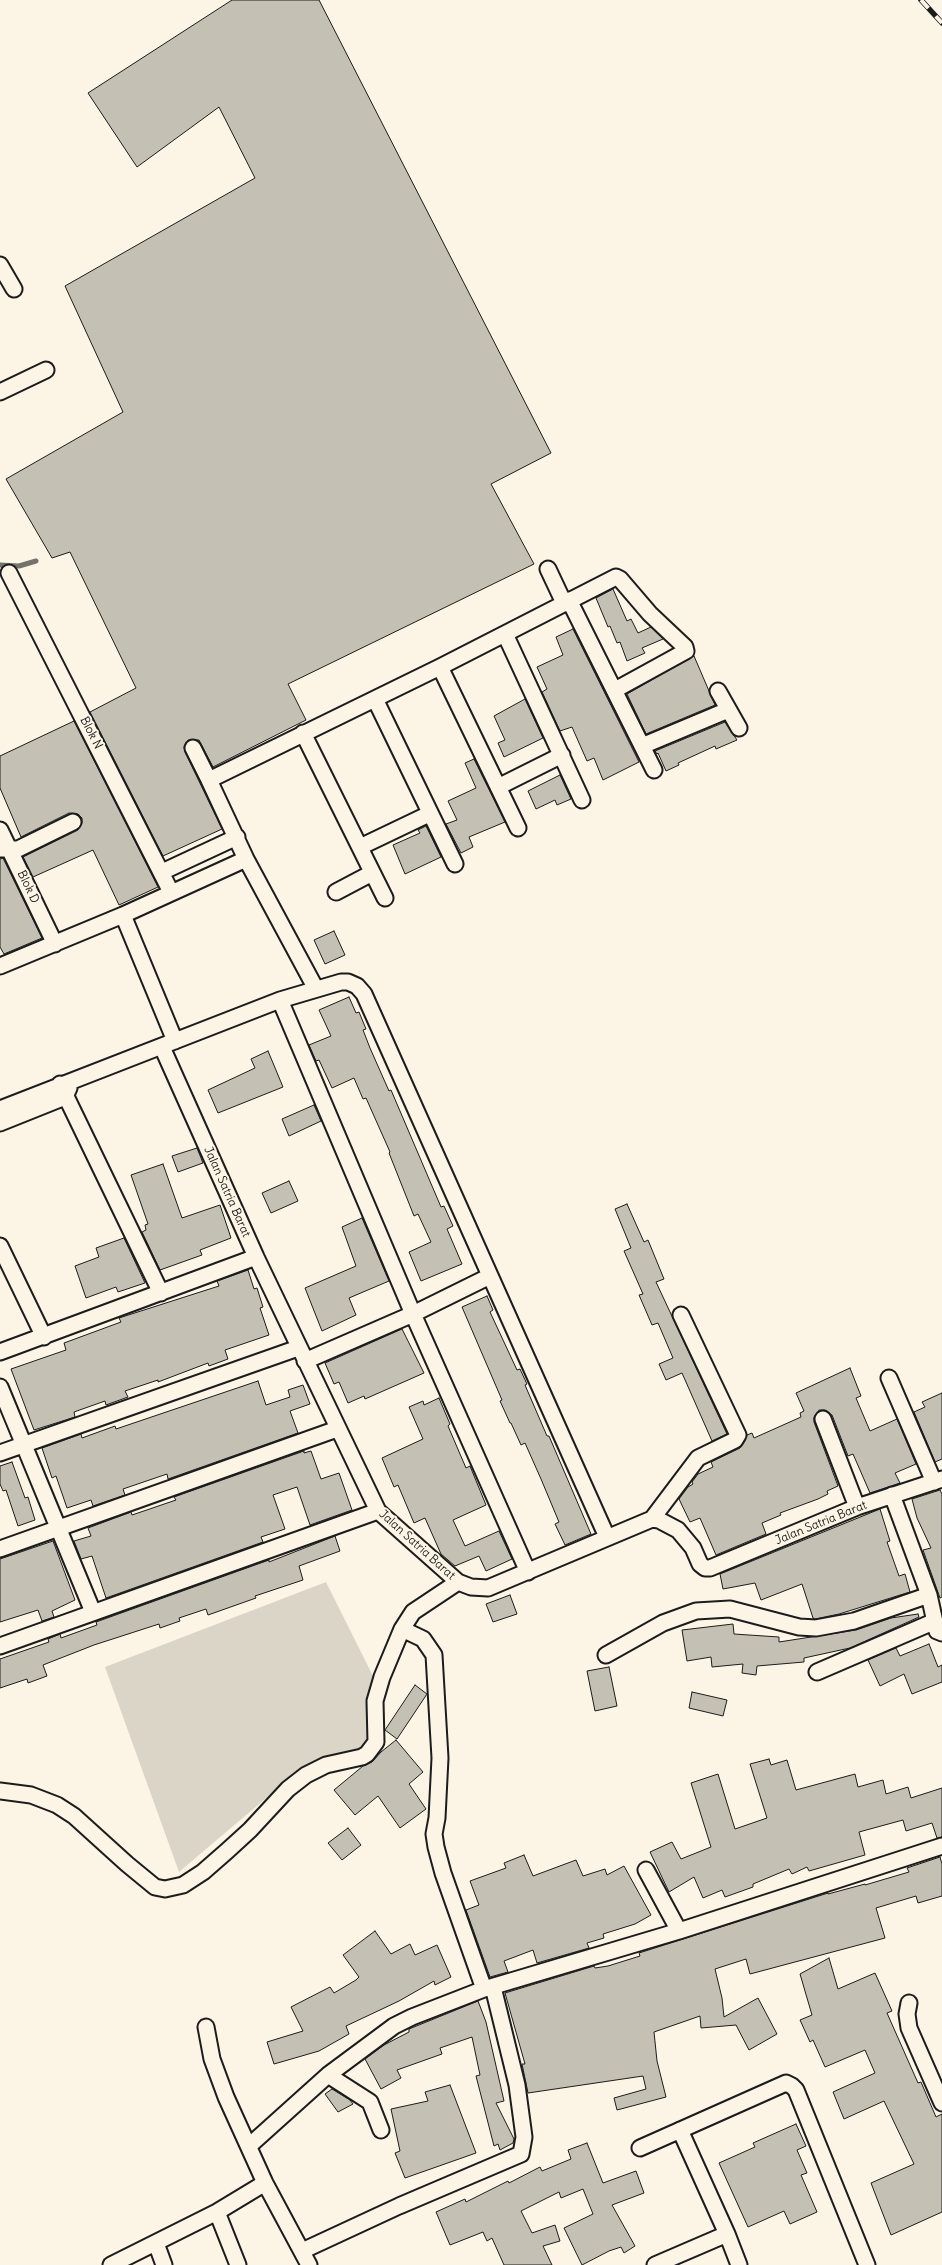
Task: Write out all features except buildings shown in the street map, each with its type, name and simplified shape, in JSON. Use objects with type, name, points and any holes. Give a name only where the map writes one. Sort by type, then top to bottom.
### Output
[{"type":"street","points":[[0,265],[14,289]]},
{"type":"street","points":[[0,392],[46,370]]},
{"type":"street","points":[[548,569],[615,690],[654,770]]},
{"type":"street","name":"Blok N","points":[[9,573],[172,892]]},
{"type":"street","points":[[209,780],[440,667],[613,578],[618,578],[650,614],[685,647],[686,651],[615,690]]},
{"type":"street","points":[[504,634],[582,800]]},
{"type":"street","points":[[440,667],[518,828]]},
{"type":"street","points":[[718,691],[739,728]]},
{"type":"street","points":[[375,699],[429,814],[455,864]]},
{"type":"street","points":[[642,746],[728,710]]},
{"type":"street","points":[[303,733],[385,898]]},
{"type":"street","points":[[193,748],[246,859],[316,989]]},
{"type":"street","points":[[498,787],[562,755]]},
{"type":"street","points":[[360,847],[429,814]]},
{"type":"street","points":[[5,849],[18,849],[73,822]]},
{"type":"street","name":"Blok D","points":[[0,830],[5,849],[56,944]]},
{"type":"street","points":[[162,872],[237,838]]},
{"type":"street","points":[[0,966],[123,915],[246,859]]},
{"type":"street","points":[[336,892],[372,873]]},
{"type":"street","name":"Jalan Satria Barat","points":[[123,915],[169,1044],[256,1257],[378,1511],[458,1582],[471,1587],[488,1588],[652,1519],[659,1520],[678,1530],[693,1548],[700,1564],[703,1567],[710,1568],[858,1507],[938,1480]]},
{"type":"street","points":[[0,1108],[66,1087],[280,1000],[348,982],[357,986],[364,994],[607,1537]]},
{"type":"street","points":[[280,1000],[414,1314],[528,1572]]},
{"type":"street","points":[[0,1123],[66,1087]]},
{"type":"street","points":[[66,1087],[161,1294]]},
{"type":"street","points":[[0,1246],[44,1336]]},
{"type":"street","points":[[0,1352],[161,1294],[256,1257]]},
{"type":"street","points":[[0,1453],[302,1354],[414,1314],[490,1276]]},
{"type":"street","points":[[652,1519],[698,1458],[735,1440],[738,1436],[735,1426],[680,1315]]},
{"type":"street","points":[[889,1378],[938,1480]]},
{"type":"street","points":[[0,1387],[94,1612]]},
{"type":"street","points":[[823,1419],[858,1507]]},
{"type":"street","points":[[0,1549],[337,1428]]},
{"type":"street","points":[[817,1672],[938,1627],[934,1601],[892,1495]]},
{"type":"street","points":[[0,1646],[378,1511]]},
{"type":"street","points":[[0,1791],[31,1794],[58,1805],[74,1816],[155,1887],[165,1889],[183,1885],[203,1872],[233,1846],[288,1789],[306,1775],[326,1765],[362,1757],[372,1749],[376,1742],[377,1734],[375,1701],[382,1677],[402,1630],[413,1612],[458,1582]]},
{"type":"street","points":[[606,1656],[663,1623],[696,1611],[730,1609],[799,1628],[816,1628],[854,1621],[934,1601]]},
{"type":"street","points":[[302,2251],[399,2206],[521,2154],[524,2137],[517,2085],[489,1988],[443,1873],[436,1847],[434,1834],[437,1818],[440,1758],[434,1655],[423,1639],[402,1630]]},
{"type":"street","points":[[249,2146],[328,2075],[394,2026],[489,1988],[679,1931],[942,1846]]},
{"type":"street","points":[[646,1870],[679,1931]]},
{"type":"street","points":[[909,2003],[907,2014],[909,2028],[942,2103]]},
{"type":"street","points":[[206,2027],[218,2077],[265,2184],[310,2265]]},
{"type":"street","points":[[328,2075],[370,2102],[381,2130]]},
{"type":"street","points":[[640,2148],[786,2083],[792,2086],[796,2090],[867,2265]]},
{"type":"street","points":[[680,2130],[739,2265]]},
{"type":"street","points":[[110,2265],[217,2212],[265,2184]]},
{"type":"street","points":[[217,2212],[238,2265]]},
{"type":"street","points":[[655,2265],[727,2234]]},
{"type":"street","points":[[156,2243],[164,2265]]},
{"type":"shaded area","points":[[326,1582],[374,1678],[368,1700],[368,1740],[358,1749],[327,1756],[298,1771],[179,1872],[105,1667]]},
{"type":"waterway","points":[[0,565],[19,566],[36,561]]},
{"type":"railway","points":[[921,0],[942,23]]}]
